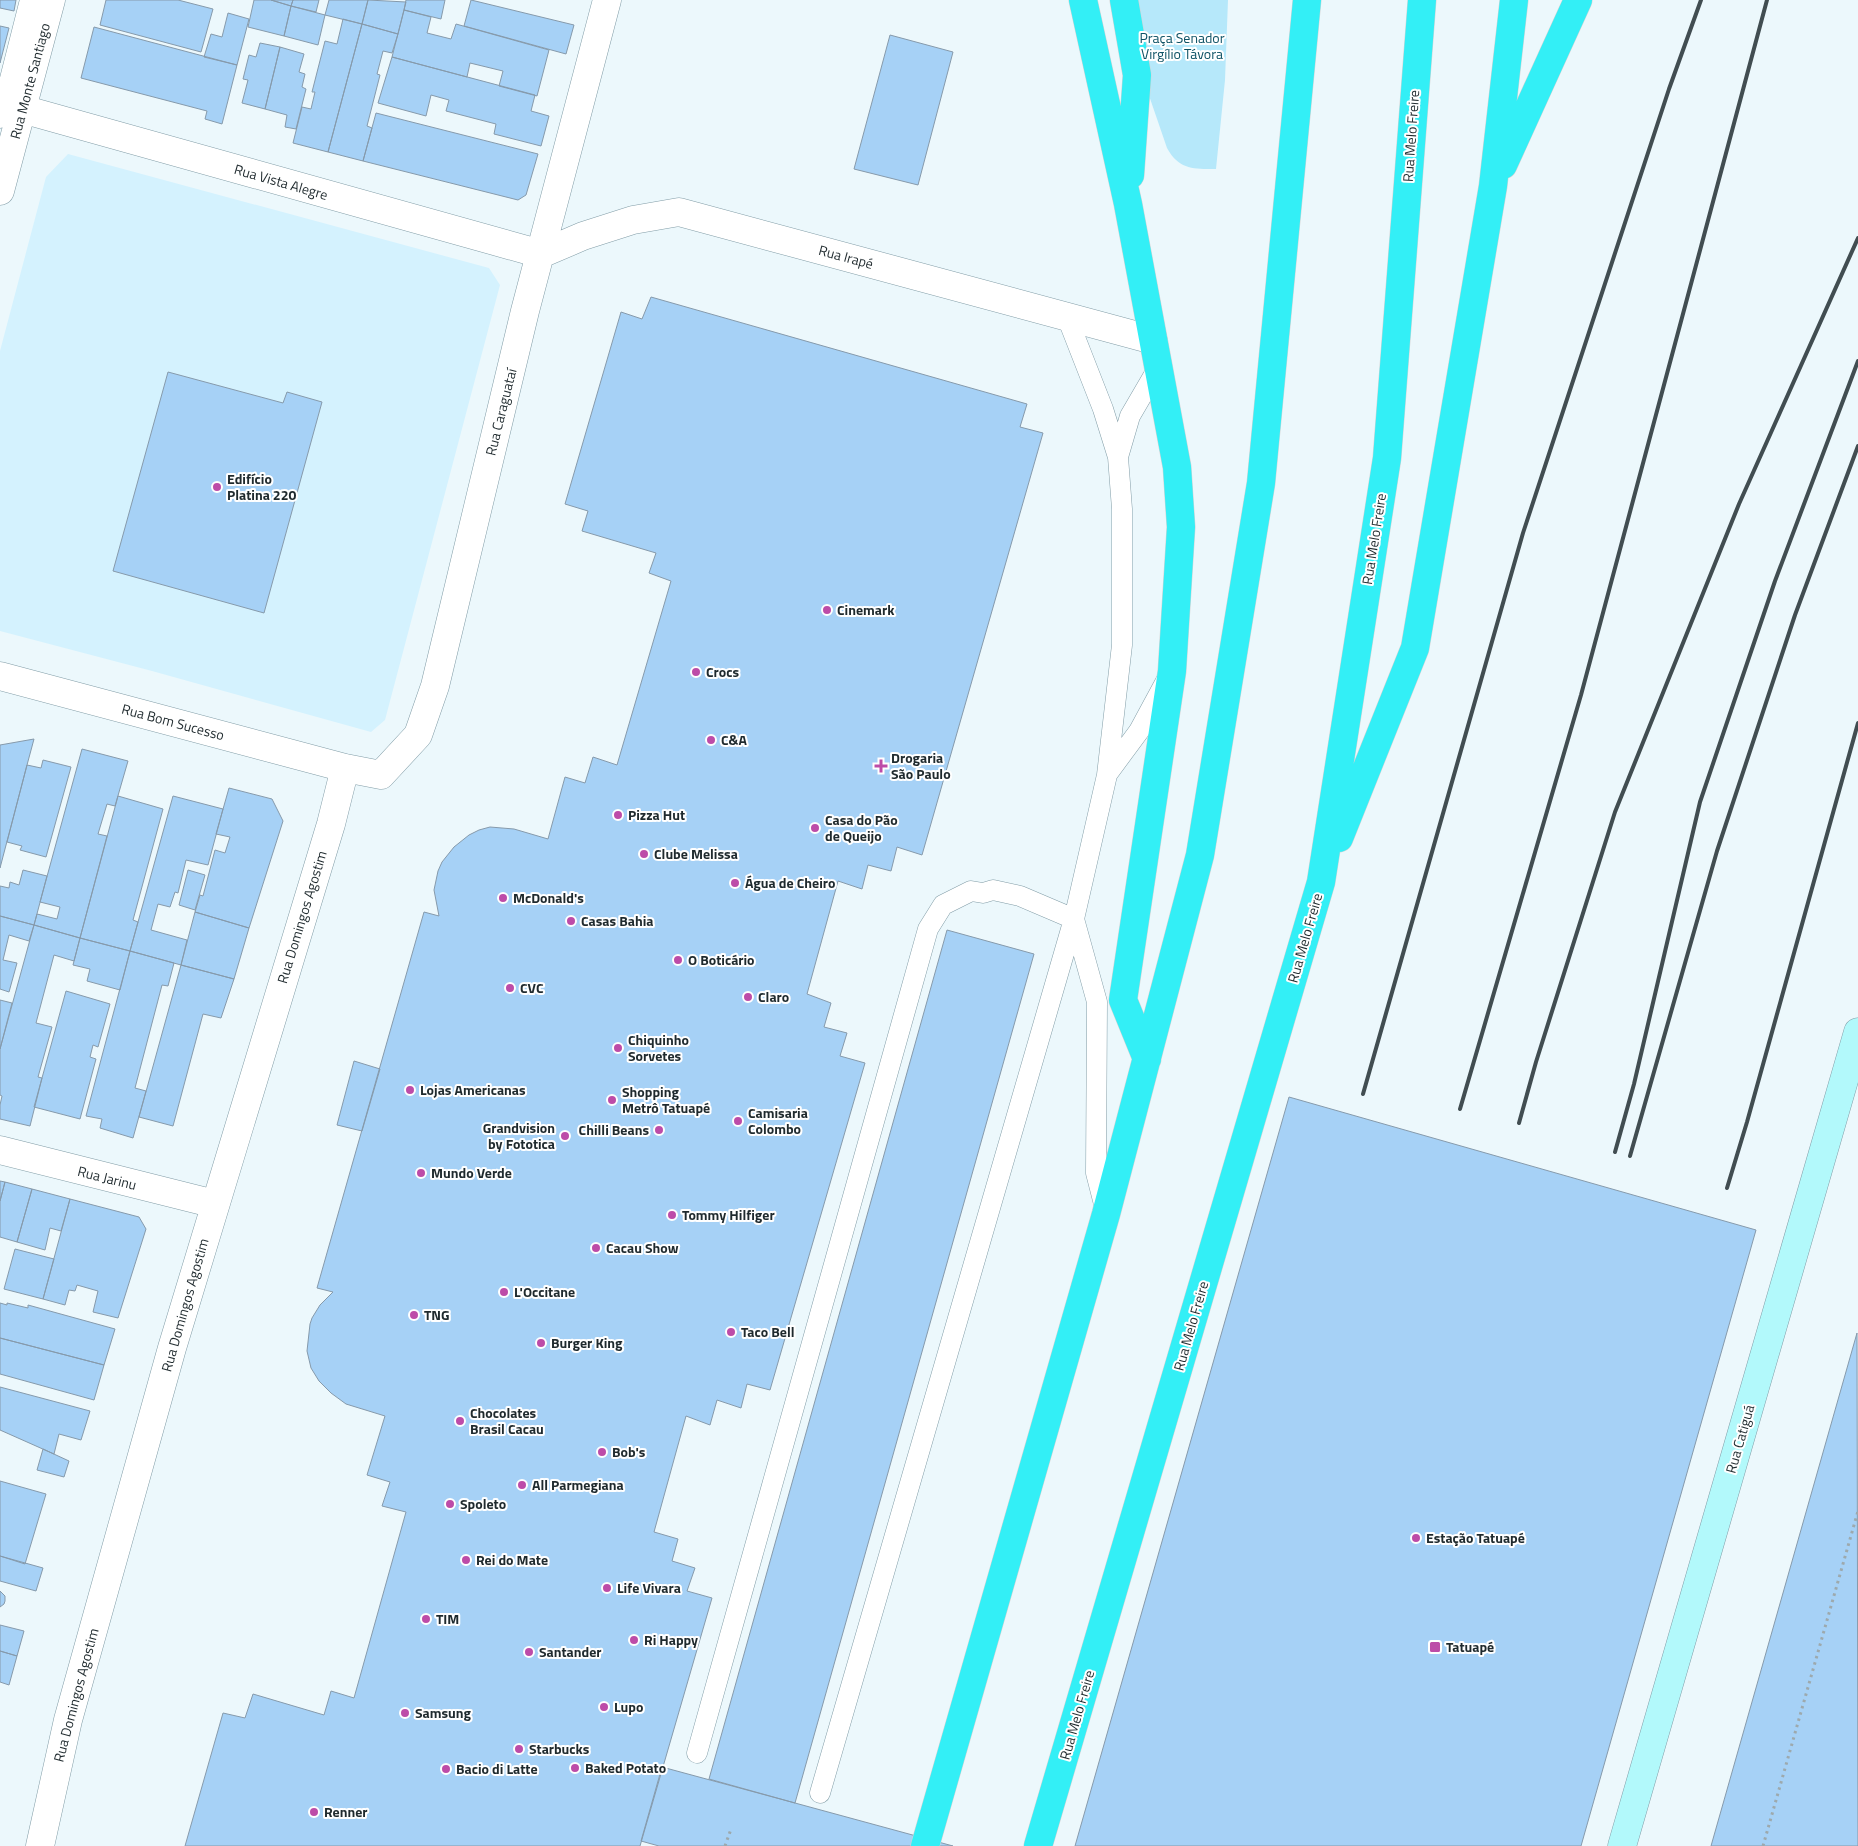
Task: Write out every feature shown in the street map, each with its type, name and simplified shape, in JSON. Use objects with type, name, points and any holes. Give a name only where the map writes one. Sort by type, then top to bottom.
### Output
[{"type":"highway","points":[[1083,0],[1128,204],[1176,466],[1181,528],[1172,671],[1123,1000],[1147,1059]]},
{"type":"highway","points":[[1124,0],[1137,75],[1128,204]]},
{"type":"highway","points":[[925,1846],[1106,1214],[1200,855],[1261,483],[1307,0]]},
{"type":"highway","name":"Rua Melo Freire","points":[[1038,1846],[1321,882],[1387,458],[1422,0]]},
{"type":"highway","points":[[1321,882],[1416,648],[1493,186],[1514,0]]},
{"type":"highway","points":[[1493,186],[1578,0]]},
{"type":"main road","name":"Rua Catiguá","points":[[1622,1846],[1858,1032]]},
{"type":"street","name":"Rua Monte Santiago","points":[[0,191],[11,114],[33,70],[51,0]]},
{"type":"street","name":"Rua Caraguataí","points":[[345,768],[381,776],[418,735],[435,686],[523,321],[608,0]]},
{"type":"street","name":"Rua Vista Alegre","points":[[11,114],[540,254]]},
{"type":"street","name":"Rua Irapé","points":[[540,254],[583,236],[633,220],[679,212],[1152,340]]},
{"type":"street","name":"Rua Bom Sucesso","points":[[0,676],[345,768]]},
{"type":"street","name":"Rua Domingos Agostim","points":[[40,1846],[68,1720],[170,1358],[331,824],[345,768]]},
{"type":"street","name":"Rua Jarinu","points":[[0,1150],[215,1204]]},
{"type":"lane","points":[[11,114],[22,32],[30,0]]},
{"type":"lane","points":[[22,32],[24,67],[33,70]]},
{"type":"lane","points":[[820,1793],[1074,918],[1107,774],[1122,645],[1122,509],[1118,457],[1103,409],[1067,317]]},
{"type":"lane","points":[[1118,457],[1130,416],[1158,368]]},
{"type":"lane","points":[[1107,774],[1139,730],[1172,671]]},
{"type":"lane","points":[[697,1753],[928,929],[943,905],[971,891],[983,892],[993,890],[1020,896],[1074,918]]},
{"type":"lane","points":[[1074,918],[1097,1002],[1096,1173],[1106,1214]]},
{"type":"path","points":[[1763,1846],[1858,1511]]},
{"type":"path","points":[[725,1846],[731,1829]]},
{"type":"shaded area","points":[[68,154],[489,268],[500,285],[385,720],[371,732],[0,631],[0,351],[46,177]]},
{"type":"green space","name":"Praça Senador Virgílio Távora","points":[[1126,0],[1228,0],[1225,80],[1216,169],[1188,167],[1177,161],[1167,148],[1144,81]]},
{"type":"building","points":[[0,0],[16,0],[14,11],[0,8]]},
{"type":"building","points":[[106,0],[178,0],[213,9],[201,52],[100,25]]},
{"type":"building","points":[[254,0],[271,0],[291,6],[284,36],[248,27]]},
{"type":"building","points":[[271,0],[293,0],[291,6]]},
{"type":"building","points":[[293,0],[319,0],[316,12],[291,6]]},
{"type":"building","points":[[329,0],[368,0],[362,24],[325,15]]},
{"type":"building","points":[[368,0],[406,2],[398,34],[362,24]]},
{"type":"building","points":[[406,0],[445,0],[441,19],[404,10]]},
{"type":"building","points":[[471,0],[574,25],[566,54],[464,26]]},
{"type":"building","points":[[291,6],[325,15],[318,45],[284,36]]},
{"type":"building","points":[[404,10],[431,17],[427,33],[451,39],[456,24],[549,50],[537,96],[499,86],[503,71],[470,63],[467,77],[392,57]]},
{"type":"building","points":[[228,13],[249,19],[237,65],[204,57],[211,34],[222,37]]},
{"type":"building","points":[[343,19],[362,24],[328,152],[293,143],[302,107],[311,109],[315,92],[312,92],[325,41],[337,44]]},
{"type":"building","points":[[362,24],[398,34],[392,53],[383,51],[377,74],[380,75],[367,126],[372,128],[363,161],[328,152]]},
{"type":"building","points":[[0,26],[9,28],[0,63]]},
{"type":"building","points":[[94,27],[237,65],[222,124],[205,119],[207,111],[81,78]]},
{"type":"building","points":[[890,35],[953,52],[918,185],[854,169]]},
{"type":"building","points":[[260,43],[280,47],[265,109],[242,103],[248,80],[243,79],[249,55],[256,57]]},
{"type":"building","points":[[280,47],[304,54],[299,72],[305,74],[302,87],[306,89],[296,129],[285,127],[287,115],[265,109]]},
{"type":"building","points":[[392,57],[535,95],[531,111],[549,116],[541,146],[494,134],[496,124],[446,111],[449,100],[431,95],[426,116],[378,103]]},
{"type":"building","points":[[376,113],[538,154],[526,195],[518,200],[363,161]]},
{"type":"building","name":"Shopping Metrô Tatuapé","points":[[651,297],[1027,404],[1020,427],[1043,433],[922,855],[897,847],[891,871],[868,865],[862,889],[838,881],[807,994],[831,1003],[824,1027],[847,1033],[840,1056],[865,1063],[770,1390],[747,1384],[741,1408],[717,1400],[710,1425],[686,1416],[654,1532],[678,1539],[672,1561],[695,1568],[687,1591],[712,1598],[640,1846],[185,1846],[223,1713],[245,1718],[253,1694],[324,1715],[331,1691],[354,1698],[406,1512],[382,1506],[390,1482],[367,1475],[385,1416],[346,1404],[319,1381],[311,1368],[307,1351],[310,1324],[320,1305],[333,1292],[317,1288],[424,912],[439,916],[434,890],[442,862],[454,847],[469,835],[490,827],[514,829],[548,839],[565,777],[585,783],[593,757],[617,765],[671,581],[649,573],[656,553],[582,531],[588,511],[565,504],[621,312],[642,319]]},
{"type":"building","name":"Edifício Platina 220","points":[[168,372],[283,403],[287,392],[322,402],[264,613],[113,571]]},
{"type":"building","points":[[34,739],[27,765],[0,868],[0,745]]},
{"type":"building","points":[[82,749],[128,761],[115,806],[107,804],[98,834],[107,836],[80,938],[34,925],[37,914],[57,919],[60,907],[40,902]]},
{"type":"building","points":[[43,760],[71,767],[46,857],[20,850],[22,846],[7,842],[27,765],[41,768]]},
{"type":"building","points":[[229,788],[272,799],[283,821],[249,928],[195,912],[200,895],[203,896],[215,850],[225,853],[230,837],[216,834]]},
{"type":"building","points":[[118,796],[163,809],[133,920],[138,922],[130,951],[80,938]]},
{"type":"building","points":[[173,796],[223,809],[208,865],[186,860],[178,893],[175,892],[170,907],[158,904],[151,930],[187,940],[181,965],[130,951]]},
{"type":"building","points":[[23,870],[47,876],[34,925],[0,916],[0,886],[9,888],[10,882],[19,885]]},
{"type":"building","points":[[188,870],[205,875],[195,910],[179,905]]},
{"type":"building","points":[[195,912],[249,928],[234,979],[181,965]]},
{"type":"building","points":[[0,916],[34,925],[29,941],[9,935],[3,960],[17,963],[9,992],[0,989]]},
{"type":"building","points":[[34,925],[80,938],[74,961],[54,955],[36,1023],[52,1027],[38,1077],[42,1078],[30,1126],[0,1119],[2,1096],[0,1095],[0,1049]]},
{"type":"building","points":[[947,930],[1034,954],[795,1803],[709,1779]]},
{"type":"building","points":[[80,938],[130,951],[120,990],[87,981],[90,969],[73,965]]},
{"type":"building","points":[[130,951],[174,963],[168,986],[162,985],[135,1088],[146,1091],[133,1138],[100,1128],[102,1119],[86,1116]]},
{"type":"building","points":[[181,965],[234,979],[221,1018],[203,1014],[173,1126],[139,1117]]},
{"type":"building","points":[[66,991],[110,1004],[98,1047],[93,1045],[90,1057],[96,1059],[80,1119],[34,1107]]},
{"type":"building","points":[[0,1000],[12,1003],[0,1049]]},
{"type":"building","points":[[354,1061],[380,1069],[362,1131],[337,1125]]},
{"type":"building","name":"Estação Tatuapé","points":[[1289,1097],[1756,1230],[1581,1846],[1075,1846]]},
{"type":"building","points":[[0,1181],[5,1182],[0,1201]]},
{"type":"building","points":[[5,1182],[32,1189],[17,1242],[0,1237],[0,1201]]},
{"type":"building","points":[[32,1189],[70,1199],[61,1231],[50,1228],[45,1250],[17,1242]]},
{"type":"building","points":[[70,1199],[139,1217],[146,1229],[118,1318],[93,1312],[98,1291],[77,1285],[75,1291],[69,1290],[65,1305],[43,1299]]},
{"type":"building","points":[[15,1249],[54,1259],[43,1299],[4,1289]]},
{"type":"building","points":[[0,1303],[28,1308],[28,1305],[115,1329],[104,1365],[0,1338]]},
{"type":"building","points":[[1857,1333],[1858,1846],[1711,1846]]},
{"type":"building","points":[[0,1338],[104,1365],[94,1400],[0,1374]]},
{"type":"building","points":[[0,1387],[90,1411],[81,1440],[59,1434],[54,1454],[0,1430]]},
{"type":"building","points":[[43,1449],[69,1461],[64,1477],[37,1470]]},
{"type":"building","points":[[0,1481],[46,1494],[25,1564],[0,1556]]},
{"type":"building","points":[[0,1556],[43,1568],[36,1591],[0,1581]]},
{"type":"building","points":[[0,1591],[5,1596],[5,1601],[0,1607]]},
{"type":"building","points":[[0,1625],[24,1631],[17,1656],[0,1651]]},
{"type":"building","points":[[0,1651],[17,1656],[9,1685],[0,1682]]},
{"type":"building","points":[[662,1767],[953,1846],[659,1846],[641,1841]]},
{"type":"railway","points":[[1363,1094],[1523,533],[1669,89],[1701,0]]},
{"type":"railway","points":[[1460,1109],[1581,695],[1767,0]]},
{"type":"railway","points":[[1519,1123],[1536,1062],[1615,812],[1739,504],[1858,238]]},
{"type":"railway","points":[[1615,1152],[1634,1084],[1700,802],[1775,581],[1858,361]]},
{"type":"railway","points":[[1630,1156],[1717,851],[1795,615],[1858,446]]},
{"type":"railway","points":[[1727,1188],[1858,723]]},
{"type":"place","name":"Edifício Platina 220","points":[[217,487]]},
{"type":"place","name":"Cinemark","points":[[827,610]]},
{"type":"place","name":"Crocs","points":[[696,672]]},
{"type":"place","name":"C&A","points":[[711,740]]},
{"type":"place","name":"Drogaria São Paulo","points":[[881,766]]},
{"type":"place","name":"Pizza Hut","points":[[618,815]]},
{"type":"place","name":"Casa do Pão de Queijo","points":[[815,828]]},
{"type":"place","name":"Clube Melissa","points":[[644,854]]},
{"type":"place","name":"Água de Cheiro","points":[[735,883]]},
{"type":"place","name":"McDonald's","points":[[503,898]]},
{"type":"place","name":"Casas Bahia","points":[[571,921]]},
{"type":"place","name":"O Boticário","points":[[678,960]]},
{"type":"place","name":"CVC","points":[[510,988]]},
{"type":"place","name":"Claro","points":[[748,997]]},
{"type":"place","name":"Chiquinho Sorvetes","points":[[618,1048]]},
{"type":"place","name":"Lojas Americanas","points":[[410,1090]]},
{"type":"place","name":"Shopping Metrô Tatuapé","points":[[612,1100]]},
{"type":"place","name":"Camisaria Colombo","points":[[738,1121]]},
{"type":"place","name":"Chilli Beans","points":[[659,1130]]},
{"type":"place","name":"Grandvision by Fototica","points":[[565,1136]]},
{"type":"place","name":"Mundo Verde","points":[[421,1173]]},
{"type":"place","name":"Tommy Hilfiger","points":[[672,1215]]},
{"type":"place","name":"Cacau Show","points":[[596,1248]]},
{"type":"place","name":"L'Occitane","points":[[504,1292]]},
{"type":"place","name":"TNG","points":[[414,1315]]},
{"type":"place","name":"Taco Bell","points":[[731,1332]]},
{"type":"place","name":"Burger King","points":[[541,1343]]},
{"type":"place","name":"Chocolates Brasil Cacau","points":[[460,1421]]},
{"type":"place","name":"Bob's","points":[[602,1452]]},
{"type":"place","name":"All Parmegiana","points":[[522,1485]]},
{"type":"place","name":"Spoleto","points":[[450,1504]]},
{"type":"place","name":"Estação Tatuapé","points":[[1416,1538]]},
{"type":"place","name":"Rei do Mate","points":[[466,1560]]},
{"type":"place","name":"Life Vivara","points":[[607,1588]]},
{"type":"place","name":"TIM","points":[[426,1619]]},
{"type":"place","name":"Ri Happy","points":[[634,1640]]},
{"type":"place","name":"Tatuapé","points":[[1435,1647]]},
{"type":"place","name":"Santander","points":[[529,1652]]},
{"type":"place","name":"Lupo","points":[[604,1707]]},
{"type":"place","name":"Samsung","points":[[405,1713]]},
{"type":"place","name":"Starbucks","points":[[519,1749]]},
{"type":"place","name":"Baked Potato","points":[[575,1768]]},
{"type":"place","name":"Bacio di Latte","points":[[446,1769]]},
{"type":"place","name":"Renner","points":[[314,1812]]}]
